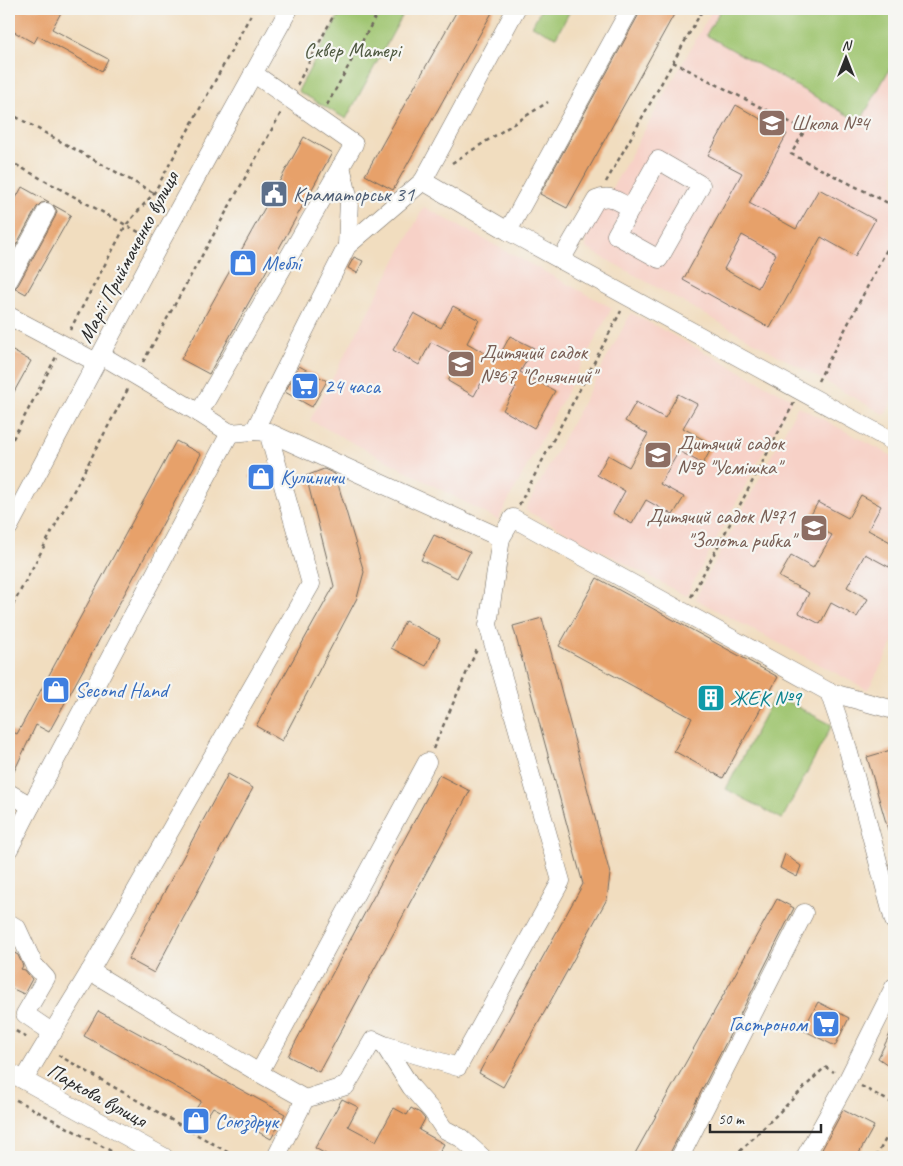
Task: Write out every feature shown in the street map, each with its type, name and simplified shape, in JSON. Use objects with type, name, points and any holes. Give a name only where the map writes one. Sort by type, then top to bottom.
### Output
[{"type":"street","name":"Марії Приймаченко вулиця","points":[[9,527],[160,244],[289,9]]},
{"type":"street","points":[[347,246],[423,181],[516,9]]},
{"type":"street","points":[[508,230],[630,9]]},
{"type":"street","points":[[199,413],[354,144],[253,74]]},
{"type":"street","points":[[658,160],[701,185],[659,259],[616,235],[630,207],[658,160]]},
{"type":"street","points":[[24,1080],[90,971],[311,584],[261,431],[347,246],[350,200],[341,166]]},
{"type":"street","points":[[423,181],[561,260],[894,442]]},
{"type":"street","points":[[561,260],[596,200],[610,197],[630,207]]},
{"type":"street","points":[[9,280],[46,212]]},
{"type":"street","points":[[9,316],[62,344],[136,375],[230,433],[261,431],[501,538]]},
{"type":"street","points":[[9,849],[230,433]]},
{"type":"street","points":[[276,1157],[305,1099],[346,1086],[374,1040],[384,1045],[458,1067],[561,881],[488,625],[501,538],[513,518],[829,692],[894,710]]},
{"type":"street","points":[[829,692],[846,742],[894,921]]},
{"type":"street","points":[[259,1073],[427,762]]},
{"type":"street","points":[[9,793],[31,806]]},
{"type":"street","points":[[680,1157],[804,913]]},
{"type":"street","points":[[9,923],[17,928],[34,965],[46,978],[25,1014],[48,1040]]},
{"type":"street","points":[[90,971],[305,1099]]},
{"type":"street","points":[[805,1157],[848,1079],[894,987]]},
{"type":"street","points":[[384,1045],[411,1087],[432,1111],[444,1129],[461,1138],[482,1157]]},
{"type":"street","name":"Паркова вулиця","points":[[9,1072],[164,1157]]},
{"type":"path","points":[[9,446],[126,225],[154,193],[254,9]]},
{"type":"path","points":[[9,612],[136,375],[337,9]]},
{"type":"path","points":[[319,120],[380,9]]},
{"type":"path","points":[[596,200],[702,9]]},
{"type":"path","points":[[673,62],[804,130],[791,154],[894,206]]},
{"type":"path","points":[[448,165],[548,102]]},
{"type":"path","points":[[9,113],[154,193]]},
{"type":"path","points":[[9,161],[160,244]]},
{"type":"path","points":[[683,612],[894,236]]},
{"type":"path","points":[[513,518],[628,297]]},
{"type":"path","points":[[427,762],[488,625]]},
{"type":"path","points":[[9,1027],[48,1040],[236,1157]]},
{"type":"path","points":[[734,1157],[825,1067],[894,1104]]},
{"type":"path","points":[[9,1096],[122,1157]]},
{"type":"path","points":[[876,1157],[894,1124]]},
{"type":"shaded area","name":"Школа №4","points":[[713,9],[894,9],[894,398],[885,415],[586,248],[585,236]]},
{"type":"shaded area","name":"Дитячий садок №67 \"Сонячний\"","points":[[424,207],[612,308],[498,520],[310,420]]},
{"type":"shaded area","name":"Дитячий садок №8 \"Усмішка\"","points":[[631,313],[792,399],[686,596],[525,510]]},
{"type":"shaded area","name":"Дитячий садок №71 \"Золота рибка\"","points":[[798,406],[894,457],[894,641],[868,690],[695,599]]},
{"type":"green space","name":"Сквер Матері","points":[[342,9],[406,9],[346,119],[298,91]]},
{"type":"green space","points":[[541,9],[571,9],[556,37],[532,26]]},
{"type":"green space","points":[[721,9],[894,9],[894,61],[860,122],[706,35]]},
{"type":"green space","points":[[775,695],[832,725],[782,819],[726,789]]},
{"type":"building","points":[[9,9],[63,9],[52,29],[108,59],[102,71],[38,36],[34,43],[9,29]]},
{"type":"building","points":[[458,9],[494,9],[393,190],[365,175]]},
{"type":"building","points":[[641,9],[677,9],[567,208],[540,194]]},
{"type":"building","points":[[736,105],[787,134],[749,203],[796,229],[819,189],[875,220],[855,256],[821,237],[770,328],[683,280],[742,173],[708,155]],"holes":[[[742,235],[776,254],[758,288],[724,269]]]},
{"type":"building","points":[[304,137],[332,153],[209,374],[181,359]]},
{"type":"building","points":[[22,187],[49,202],[41,203],[37,207],[9,258],[9,211]]},
{"type":"building","points":[[53,205],[71,215],[26,294],[15,288],[55,217],[57,211]]},
{"type":"building","points":[[354,257],[363,261],[357,273],[348,268]]},
{"type":"building","points":[[453,306],[479,320],[467,343],[497,360],[510,336],[534,348],[520,372],[555,391],[534,428],[503,410],[516,387],[487,372],[474,396],[448,381],[461,358],[431,342],[419,365],[393,350],[414,313],[441,328]]},
{"type":"building","points":[[9,349],[31,361],[9,401]]},
{"type":"building","name":"24 часа","points":[[299,366],[327,381],[312,407],[285,392]]},
{"type":"building","points":[[678,394],[697,404],[683,428],[713,445],[703,464],[679,451],[660,484],[684,497],[673,515],[646,500],[632,524],[613,513],[625,491],[597,475],[608,455],[629,467],[648,434],[625,421],[636,402],[665,418]]},
{"type":"building","points":[[176,441],[201,454],[49,732],[36,725],[9,782],[9,730],[17,734]]},
{"type":"building","name":"Кулиничи","points":[[256,467],[269,474],[271,480],[266,487],[249,477]]},
{"type":"building","points":[[324,469],[335,474],[364,572],[357,598],[282,741],[256,726],[334,586],[306,476]]},
{"type":"building","points":[[861,495],[881,506],[868,530],[894,544],[894,556],[889,567],[865,554],[847,587],[868,599],[857,617],[831,603],[820,624],[799,613],[809,593],[779,577],[791,556],[813,568],[832,535],[807,522],[818,502],[848,518]]},
{"type":"building","points":[[434,535],[470,552],[457,578],[421,560]]},
{"type":"building","name":"ЖЕК №9","points":[[597,578],[778,677],[723,778],[674,751],[692,718],[559,646]]},
{"type":"building","points":[[542,618],[610,874],[607,899],[503,1087],[479,1073],[583,884],[513,626]]},
{"type":"building","points":[[405,621],[440,639],[426,666],[391,648]]},
{"type":"building","points":[[894,749],[894,839],[891,840],[867,757]]},
{"type":"building","points":[[228,774],[253,788],[154,973],[128,959]]},
{"type":"building","points":[[439,775],[470,791],[319,1072],[288,1056]]},
{"type":"building","points":[[785,854],[801,866],[797,877],[780,868]]},
{"type":"building","points":[[777,899],[794,908],[668,1157],[633,1157]]},
{"type":"building","points":[[9,950],[18,955],[23,966],[21,969],[25,970],[32,979],[24,994],[11,988],[9,992]]},
{"type":"building","name":"Гастроном","points":[[818,1002],[849,1018],[835,1046],[803,1030]]},
{"type":"building","points":[[98,1011],[285,1114],[271,1139],[213,1107],[199,1129],[188,1121],[201,1101],[84,1036]]},
{"type":"building","points":[[894,1026],[894,1069],[878,1058]]},
{"type":"building","points":[[342,1099],[358,1107],[348,1126],[376,1141],[394,1108],[407,1115],[411,1108],[420,1113],[425,1119],[419,1130],[444,1144],[437,1157],[331,1157],[315,1148]]},
{"type":"building","points":[[843,1110],[874,1126],[857,1157],[818,1157]]},
{"type":"place","name":"Школа №4","points":[[772,123]]},
{"type":"place","name":"Краматорськ 31","points":[[274,194]]},
{"type":"place","name":"Меблі","points":[[243,263]]},
{"type":"place","name":"Дитячий садок №67 \"Сонячний\"","points":[[461,364]]},
{"type":"place","name":"24 часа","points":[[305,386]]},
{"type":"place","name":"Дитячий садок №8 \"Усмішка\"","points":[[658,455]]},
{"type":"place","name":"Кулиничи","points":[[261,477]]},
{"type":"place","name":"Дитячий садок №71 \"Золота рибка\"","points":[[814,528]]},
{"type":"place","name":"Second Hand","points":[[56,690]]},
{"type":"place","name":"ЖЕК №9","points":[[711,698]]},
{"type":"place","name":"Гастроном","points":[[826,1024]]},
{"type":"place","name":"Союздрук","points":[[196,1121]]}]
